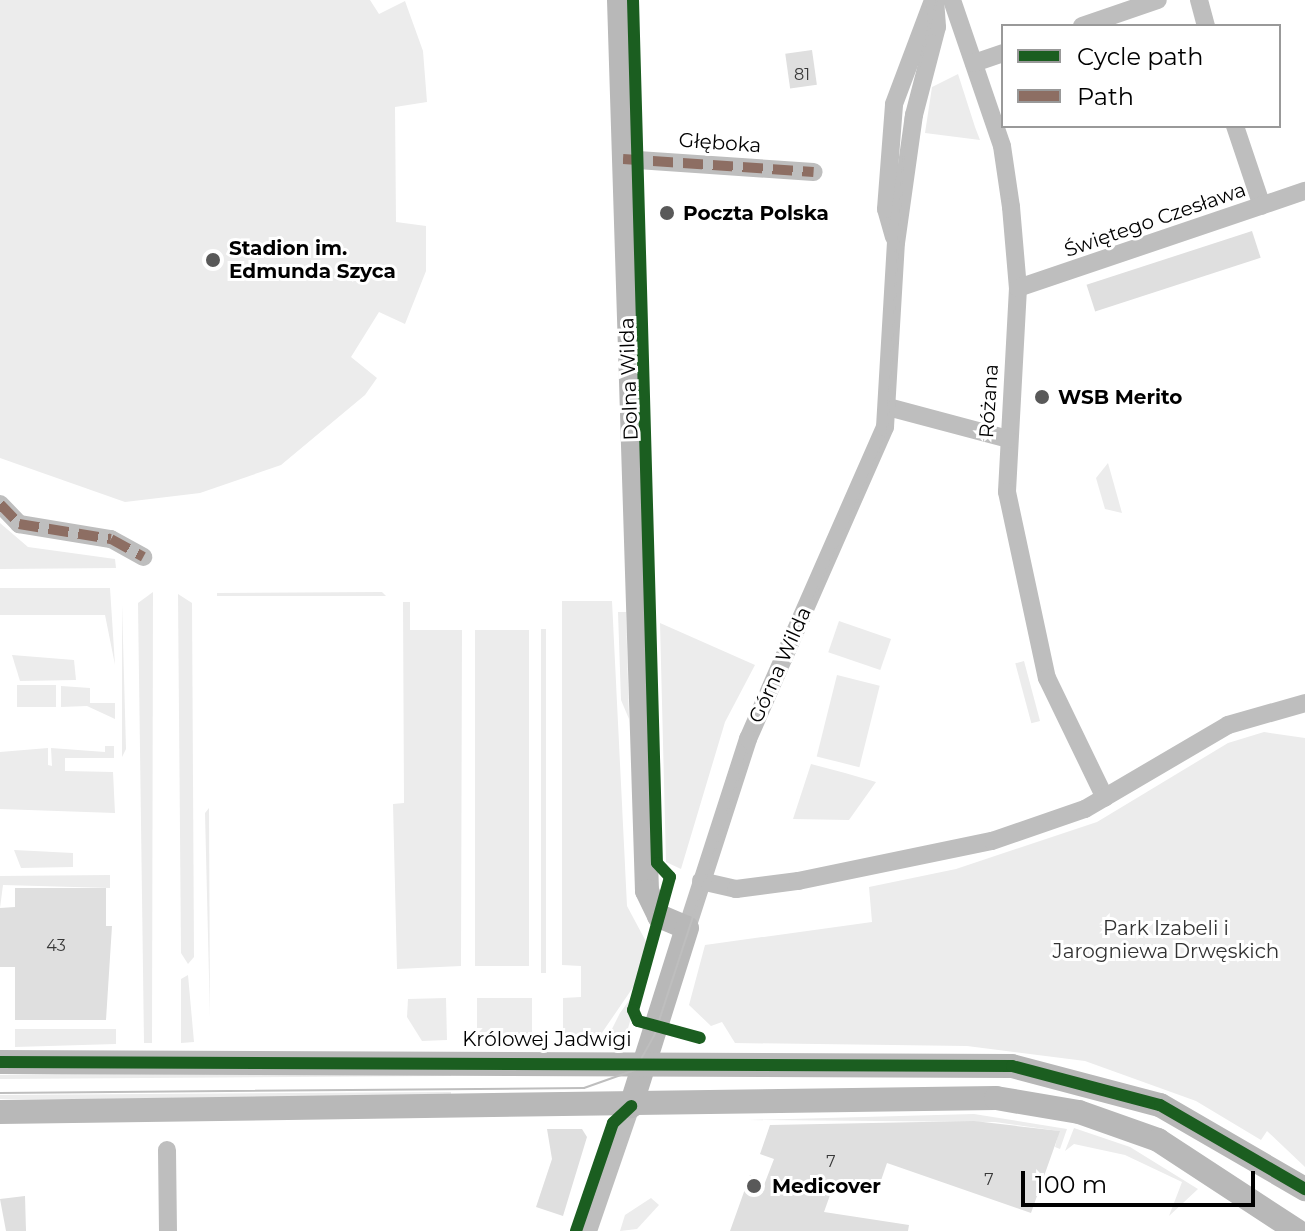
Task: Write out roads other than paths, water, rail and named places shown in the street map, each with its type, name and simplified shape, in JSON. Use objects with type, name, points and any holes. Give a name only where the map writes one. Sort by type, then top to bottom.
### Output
[{"type":"street","name":"Dolna Wilda","points":[[619,0],[647,891],[659,916],[687,928]]},
{"type":"street","name":"Górna Wilda","points":[[634,1095],[744,747],[878,448],[888,407],[896,243],[914,115],[937,27],[934,0]]},
{"type":"street","name":"Różana","points":[[952,0],[1005,159],[1018,288],[1007,492],[1047,678],[1105,798]]},
{"type":"street","points":[[1088,24],[1158,0]]},
{"type":"street","points":[[1199,0],[1205,24]]},
{"type":"street","points":[[974,63],[1001,54]]},
{"type":"street","points":[[1236,128],[1262,206]]},
{"type":"street","name":"Głęboka","points":[[623,159],[814,172]]},
{"type":"street","name":"Świętego Czesława","points":[[1018,288],[1305,191]]},
{"type":"street","points":[[888,407],[1008,439]]},
{"type":"street","points":[[0,504],[19,524],[111,539],[143,557]]},
{"type":"street","points":[[701,881],[736,889],[896,866],[1006,837],[1105,798],[1216,731],[1305,703]]},
{"type":"street","name":"Królowej Jadwigi","points":[[0,1062],[645,1059],[1023,1067],[1122,1091],[1218,1134],[1305,1189]]},
{"type":"street","points":[[0,1112],[634,1095],[944,1097],[1031,1102],[1124,1126],[1203,1168],[1297,1231]]},
{"type":"street","points":[[588,1231],[634,1095]]},
{"type":"street","points":[[1203,1168],[1218,1134]]},
{"type":"street","points":[[167,1150],[168,1231]]},
{"type":"tram line","points":[[0,1093],[584,1088],[635,1070],[654,1036],[751,739],[887,433],[906,117],[937,0]]},
{"type":"place","name":"Poczta Polska","points":[[667,213]]},
{"type":"place","name":"Stadion im. Edmunda Szyca","points":[[213,260]]},
{"type":"place","name":"WSB Merito","points":[[1042,397]]},
{"type":"place","name":"Medicover","points":[[754,1186]]},
{"type":"park label","name":"Park Izabeli i Jarogniewa Drwęskich","points":[[1166,940]]}]
